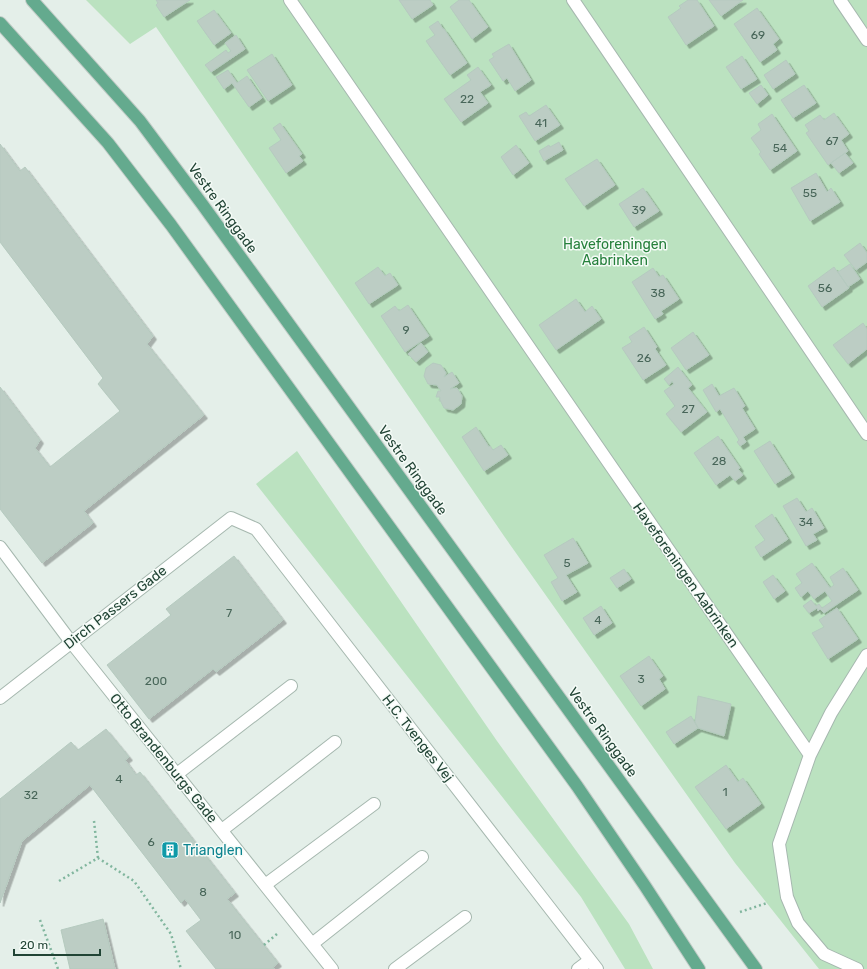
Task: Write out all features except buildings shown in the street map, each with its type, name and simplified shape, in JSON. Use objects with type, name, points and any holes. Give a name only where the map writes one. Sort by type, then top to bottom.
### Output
[{"type":"main road","name":"Vestre Ringgade","points":[[32,0],[140,121],[756,969]]},
{"type":"main road","points":[[0,23],[108,143],[171,225],[572,780],[645,886],[699,969]]},
{"type":"street","name":"Haveforeningen Aabrinken","points":[[290,0],[810,755]]},
{"type":"street","points":[[573,0],[867,434]]},
{"type":"street","points":[[840,0],[867,40]]},
{"type":"street","name":"Dirch Passers Gade","points":[[0,698],[231,518]]},
{"type":"street","name":"H.C. Tvenges Vej","points":[[231,518],[256,530],[594,964]]},
{"type":"street","name":"Otto Brandenburgs Gade","points":[[0,547],[71,642],[332,969]]},
{"type":"street","points":[[857,969],[824,954],[798,922],[787,897],[779,844],[810,755],[831,713],[867,655]]},
{"type":"street","points":[[177,774],[291,686]]},
{"type":"street","points":[[222,830],[335,742]]},
{"type":"street","points":[[265,885],[374,804]]},
{"type":"street","points":[[312,944],[422,857]]},
{"type":"street","points":[[395,969],[465,917]]},
{"type":"street","points":[[578,969],[594,964]]},
{"type":"path","points":[[94,821],[98,858]]},
{"type":"path","points":[[60,881],[98,858]]},
{"type":"path","points":[[98,858],[134,881],[172,934],[182,969]]},
{"type":"path","points":[[719,918],[787,897]]},
{"type":"path","points":[[40,920],[58,969]]},
{"type":"green space","name":"Haveforeningen Aabrinken","points":[[86,0],[867,0],[867,969],[819,969],[735,863],[504,536],[156,27],[130,44]]},
{"type":"green space","points":[[297,451],[497,741],[629,924],[653,969],[625,969],[581,897],[256,484]]},
{"type":"place","name":"Trianglen","points":[[170,850]]}]
